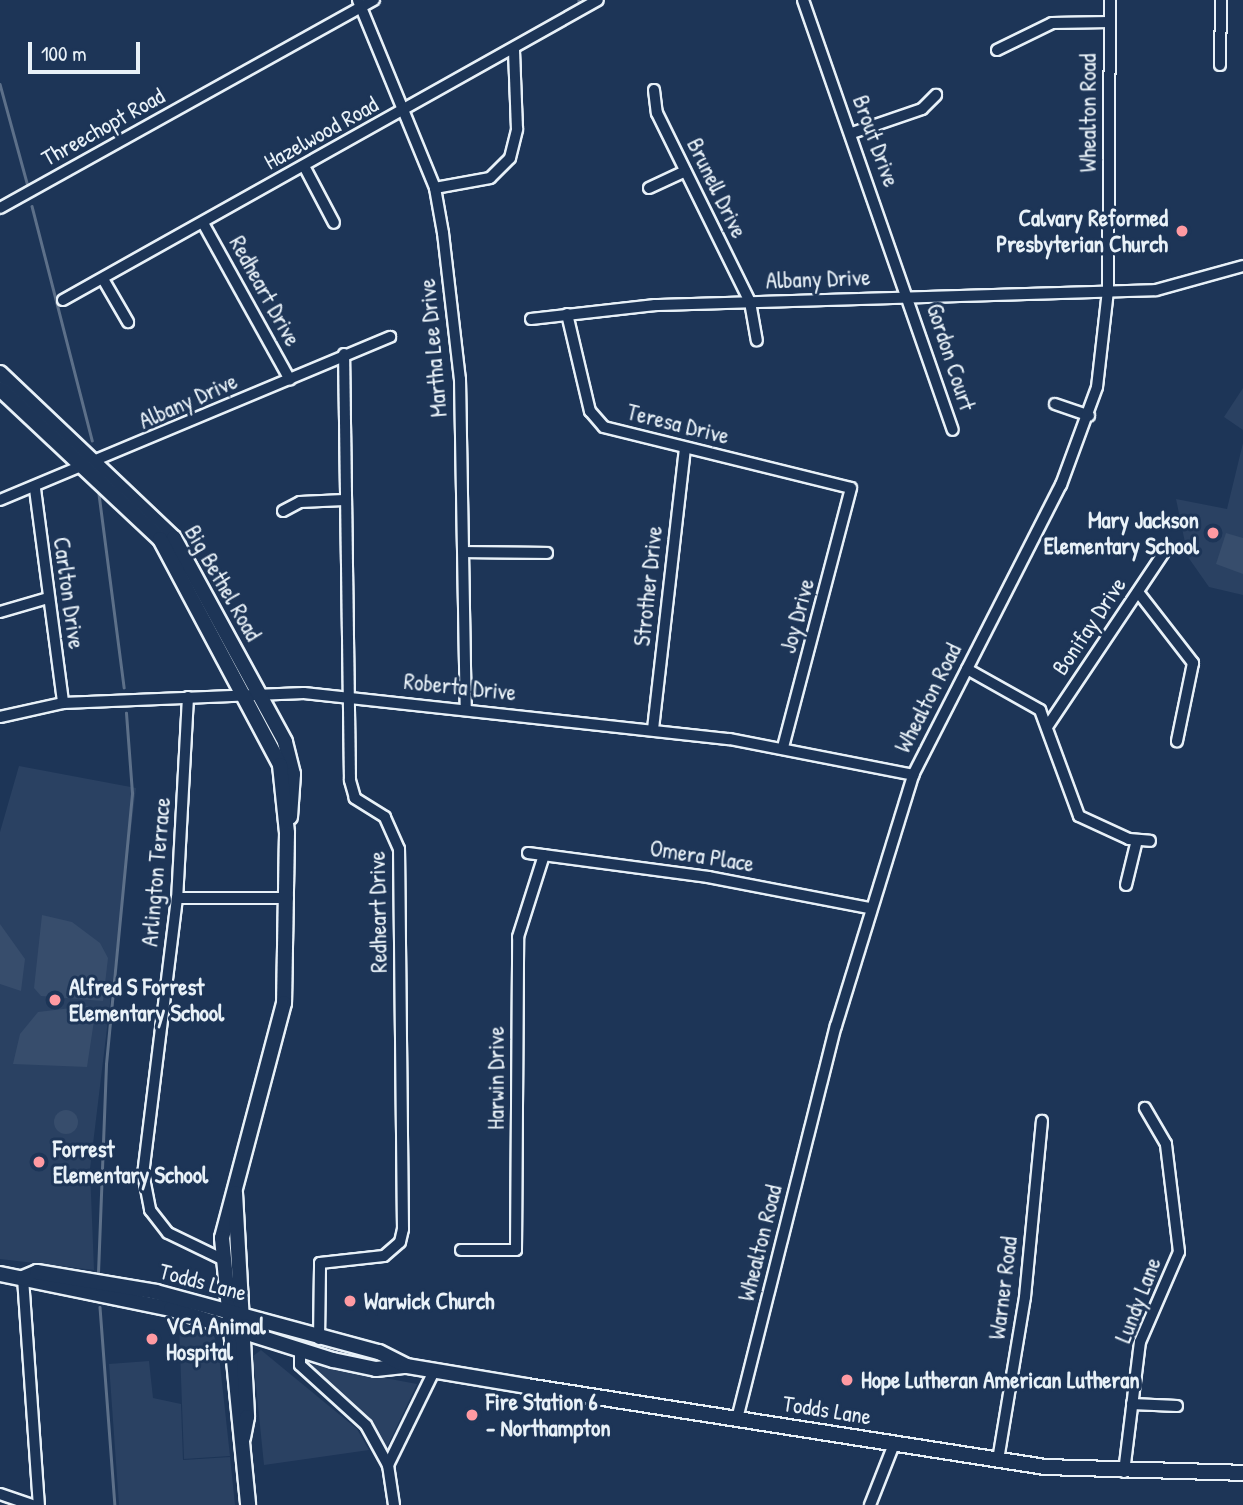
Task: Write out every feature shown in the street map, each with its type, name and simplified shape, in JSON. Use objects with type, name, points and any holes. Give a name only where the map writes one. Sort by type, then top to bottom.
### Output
[{"type":"main road","name":"Big Bethel Road","points":[[0,373],[93,466],[183,566],[252,694],[278,758],[288,832],[288,898],[281,1030],[225,1211],[222,1259],[247,1417],[242,1442],[248,1505]]},
{"type":"main road","name":"Big Bethel Road","points":[[0,388],[93,466]]},
{"type":"main road","name":"Big Bethel Road","points":[[231,1313],[234,1185]]},
{"type":"main road","name":"Todds Lane","points":[[23,1278],[37,1272],[132,1287],[231,1313],[407,1366],[434,1371],[998,1460],[1124,1472],[1243,1473]]},
{"type":"main road","name":"Todds Lane","points":[[0,1274],[233,1330],[300,1351],[376,1369],[407,1366]]},
{"type":"street","name":"Threechopt Road","points":[[0,208],[360,4],[374,0]]},
{"type":"street","name":"Hazelwood Road","points":[[64,300],[514,50],[598,0]]},
{"type":"street","name":"Brout Drive","points":[[803,0],[909,296]]},
{"type":"street","name":"Whealton Road","points":[[737,1419],[869,908],[913,775],[1089,416],[1101,366],[1108,291],[1110,0]]},
{"type":"street","points":[[1220,0],[1220,65]]},
{"type":"street","name":"Martha Lee Drive","points":[[360,4],[435,188],[460,379],[466,708]]},
{"type":"street","points":[[997,50],[1052,23],[1110,22]]},
{"type":"street","points":[[435,188],[490,178],[510,158],[517,129],[514,50]]},
{"type":"street","name":"Brunell Drive","points":[[654,90],[657,113],[750,302],[758,340]]},
{"type":"street","points":[[852,134],[922,109],[936,95]]},
{"type":"street","points":[[304,166],[334,223]]},
{"type":"street","points":[[649,188],[685,171]]},
{"type":"street","name":"Redheart Drive","points":[[203,223],[289,380]]},
{"type":"street","name":"Albany Drive","points":[[531,318],[750,302],[1176,288],[1243,266]]},
{"type":"street","points":[[103,279],[128,322]]},
{"type":"street","name":"Gordon Court","points":[[909,296],[953,430]]},
{"type":"street","name":"Teresa Drive","points":[[568,314],[595,421],[685,448],[846,482],[852,496]]},
{"type":"street","name":"Albany Drive","points":[[0,500],[93,466],[344,354],[390,337]]},
{"type":"street","name":"Redheart Drive","points":[[319,1339],[320,1263],[384,1256],[400,1242],[403,1229],[399,849],[385,817],[351,790],[344,500],[344,354]]},
{"type":"street","points":[[1055,404],[1089,416]]},
{"type":"street","name":"Strother Drive","points":[[653,729],[685,448]]},
{"type":"street","name":"Carlton Drive","points":[[35,489],[63,703]]},
{"type":"street","name":"Joy Drive","points":[[783,748],[852,496]]},
{"type":"street","points":[[283,511],[300,502],[344,500]]},
{"type":"street","name":"Bonifay Drive","points":[[1047,727],[1166,549]]},
{"type":"street","points":[[464,552],[547,553]]},
{"type":"street","points":[[1138,592],[1193,663],[1177,741]]},
{"type":"street","points":[[0,612],[48,598]]},
{"type":"street","points":[[967,669],[1034,704],[1047,727],[1079,816],[1137,840],[1150,841]]},
{"type":"street","name":"Roberta Drive","points":[[0,717],[63,703],[252,694],[348,698],[653,729],[783,748],[913,775]]},
{"type":"street","name":"Arlington Terrace","points":[[188,697],[177,898],[145,1191],[168,1233],[222,1259]]},
{"type":"street","points":[[1126,885],[1137,840]]},
{"type":"street","name":"Omera Place","points":[[528,853],[869,908]]},
{"type":"street","name":"Harwin Drive","points":[[461,1250],[516,1250],[518,937],[544,855]]},
{"type":"street","points":[[177,898],[288,898]]},
{"type":"street","name":"Lundy Lane","points":[[1124,1472],[1140,1342],[1179,1252],[1166,1144],[1145,1108]]},
{"type":"street","name":"Warner Road","points":[[998,1460],[1025,1297],[1042,1121]]},
{"type":"street","points":[[23,1278],[39,1505]]},
{"type":"street","points":[[300,1351],[300,1365],[366,1425],[388,1465],[394,1505]]},
{"type":"street","points":[[388,1465],[434,1371]]},
{"type":"street","points":[[1132,1404],[1177,1406]]},
{"type":"street","points":[[870,1505],[894,1444]]},
{"type":"street","points":[[0,1494],[32,1505]]},
{"type":"shaded area","points":[[1243,388],[1243,430],[1224,417]]},
{"type":"shaded area","name":"Mary Jackson Elementary School","points":[[1243,443],[1243,595],[1209,587],[1188,557],[1176,499],[1227,509]]},
{"type":"shaded area","points":[[1226,533],[1243,538],[1243,574],[1216,564]]},
{"type":"shaded area","name":"Alfred S Forrest Elementary School","points":[[19,766],[136,788],[90,1169],[94,1270],[0,1259],[0,832]]},
{"type":"shaded area","points":[[42,915],[72,922],[100,943],[108,958],[103,1001],[41,996],[34,988]]},
{"type":"shaded area","points":[[0,924],[25,959],[21,991],[0,984]]},
{"type":"shaded area","points":[[88,1006],[95,1014],[87,1067],[13,1064],[20,1034],[38,1012]]},
{"type":"shaded area","points":[[61,1110],[71,1110],[78,1117],[78,1127],[71,1134],[61,1134],[54,1127],[54,1117]]},
{"type":"shaded area","points":[[179,1324],[214,1336],[218,1346],[230,1456],[184,1459]]},
{"type":"shaded area","points":[[261,1350],[357,1429],[369,1450],[264,1465],[253,1356]]},
{"type":"shaded area","points":[[149,1361],[153,1398],[181,1404],[183,1460],[230,1457],[235,1505],[119,1505],[109,1364]]},
{"type":"shaded area","points":[[310,1364],[417,1384],[386,1449],[371,1420]]},
{"type":"waterway","points":[[0,84],[27,183]]},
{"type":"waterway","points":[[32,206],[92,440]]},
{"type":"waterway","points":[[99,494],[124,687]]},
{"type":"waterway","points":[[98,1273],[106,1064],[132,793],[126,713]]},
{"type":"waterway","points":[[100,1307],[115,1505]]},
{"type":"place","name":"Calvary Reformed Presbyterian Church","points":[[1182,231]]},
{"type":"place","name":"Mary Jackson Elementary School","points":[[1213,533]]},
{"type":"place","name":"Alfred S Forrest Elementary School","points":[[55,1000]]},
{"type":"place","name":"Forrest Elementary School","points":[[39,1162]]},
{"type":"place","name":"Warwick Church","points":[[350,1301]]},
{"type":"place","name":"VCA Animal Hospital","points":[[152,1339]]},
{"type":"place","name":"Hope Lutheran American Lutheran","points":[[847,1380]]},
{"type":"place","name":"Fire Station 6 - Northampton","points":[[472,1415]]}]
